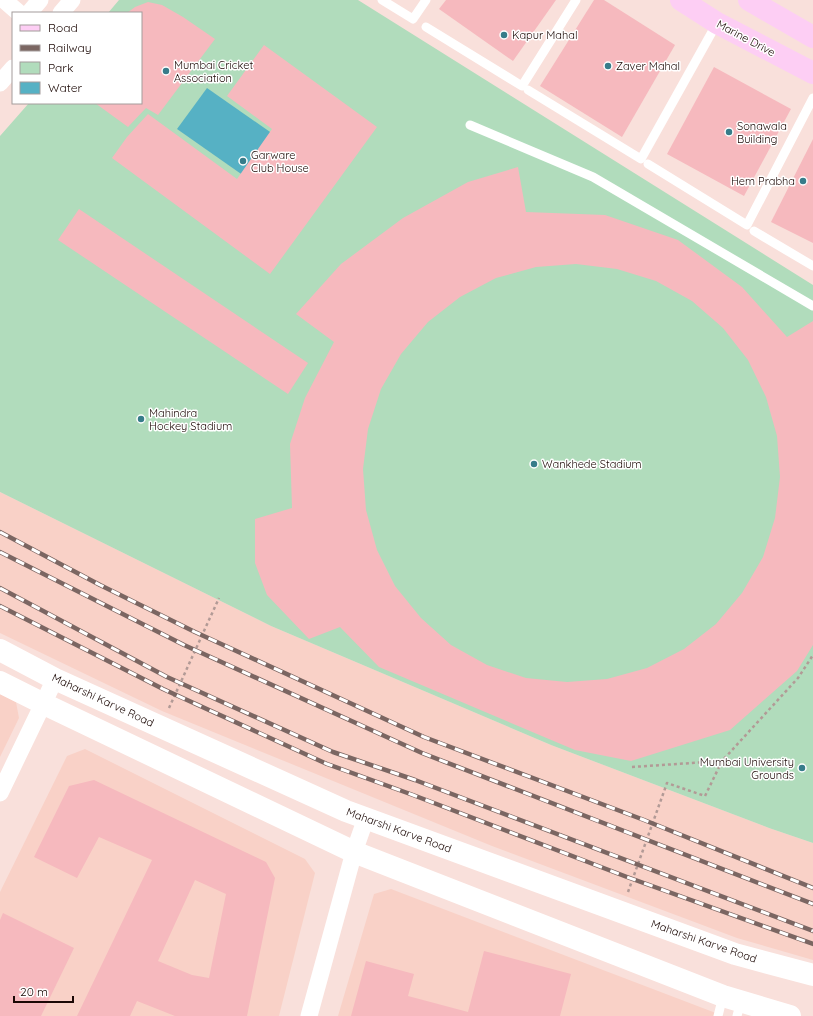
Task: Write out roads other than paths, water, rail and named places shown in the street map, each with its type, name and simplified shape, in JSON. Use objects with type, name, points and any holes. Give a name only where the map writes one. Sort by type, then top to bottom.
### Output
[{"type":"main road","name":"Marine Drive","points":[[681,0],[717,23],[813,73]]},
{"type":"main road","points":[[749,0],[813,37]]},
{"type":"main road","name":"Maharshi Karve Road","points":[[0,650],[55,679],[339,808],[735,954],[813,975]]},
{"type":"main road","points":[[0,682],[354,852],[730,1007],[790,1016]]},
{"type":"street","points":[[4,0],[18,12]]},
{"type":"street","points":[[30,12],[40,0]]},
{"type":"street","points":[[62,12],[72,0]]},
{"type":"street","points":[[0,83],[12,69]]},
{"type":"street","points":[[0,793],[55,679]]},
{"type":"street","points":[[309,1016],[354,852],[366,818]]},
{"type":"lane","points":[[382,0],[413,20],[426,0]]},
{"type":"lane","points":[[426,27],[522,86],[576,0]]},
{"type":"lane","points":[[528,90],[641,160],[717,23]]},
{"type":"lane","points":[[648,164],[747,225],[813,98]]},
{"type":"lane","points":[[470,125],[593,177],[813,306]]},
{"type":"lane","points":[[754,231],[813,266]]},
{"type":"water","points":[[207,88],[283,141],[254,183],[177,129]]},
{"type":"railway","points":[[0,532],[100,585],[195,632],[424,737],[644,820],[813,888]]},
{"type":"railway","points":[[0,552],[184,645],[422,753],[813,904]]},
{"type":"railway","points":[[0,588],[167,677],[333,752],[415,780],[813,931]]},
{"type":"railway","points":[[0,606],[163,689],[327,764],[413,795],[627,877],[813,944]]},
{"type":"place","name":"Kapur Mahal","points":[[504,35]]},
{"type":"place","name":"Zaver Mahal","points":[[608,66]]},
{"type":"place","name":"Mumbai Cricket Association","points":[[166,71]]},
{"type":"place","name":"Sonawala Building","points":[[729,132]]},
{"type":"place","name":"Garware Club House","points":[[243,161]]},
{"type":"place","name":"Hem Prabha","points":[[803,181]]},
{"type":"place","name":"Mahindra Hockey Stadium","points":[[141,419]]},
{"type":"place","name":"Wankhede Stadium","points":[[534,464]]},
{"type":"place","name":"Mumbai University Grounds","points":[[802,768]]}]
